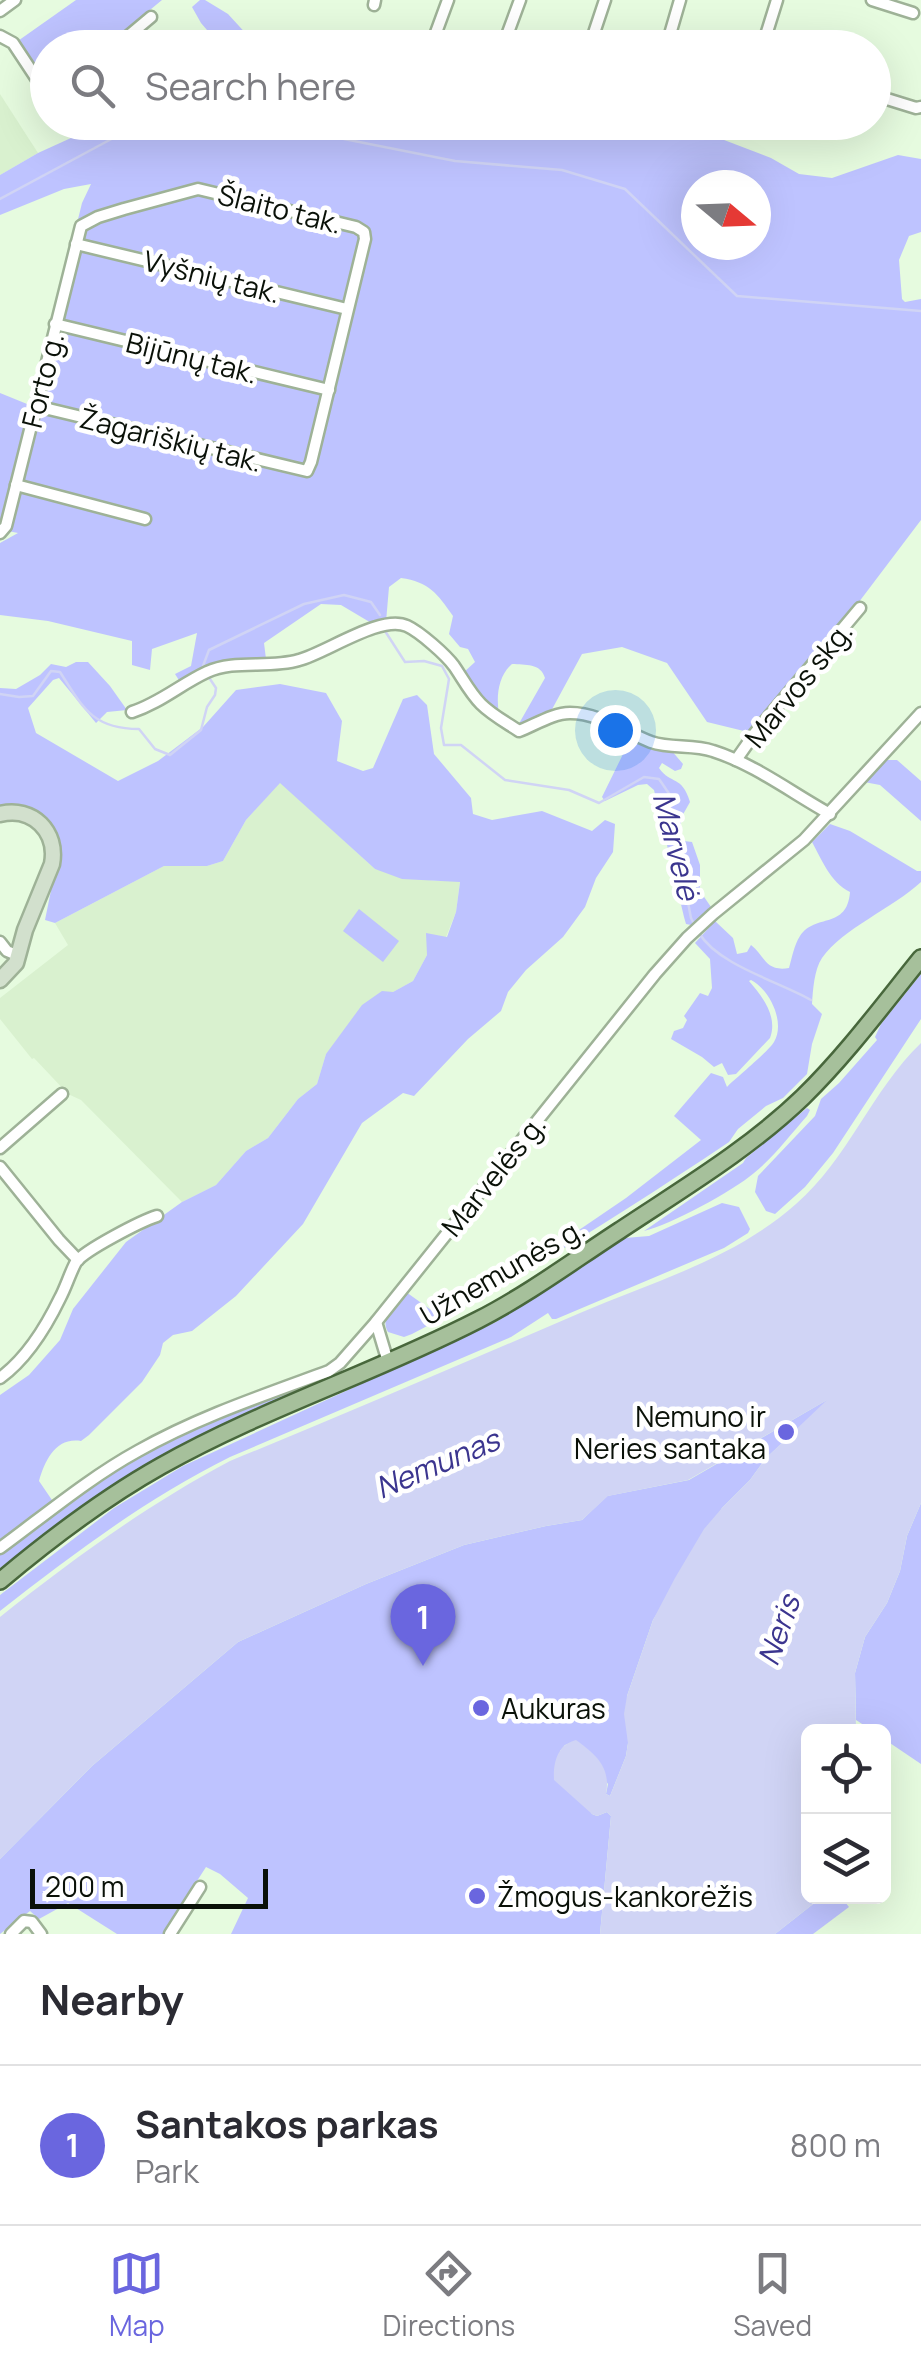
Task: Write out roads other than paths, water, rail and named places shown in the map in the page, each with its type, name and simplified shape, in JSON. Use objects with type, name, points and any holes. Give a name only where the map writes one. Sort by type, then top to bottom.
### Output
[{"type":"main road","name":"Užnemunės g.","points":[[0,1581],[160,1466],[495,1310],[702,1177],[782,1116],[812,1087],[921,958]]},
{"type":"street","points":[[0,10],[14,0]]},
{"type":"street","points":[[437,30],[448,0]]},
{"type":"street","points":[[509,30],[520,0]]},
{"type":"street","points":[[595,30],[606,0]]},
{"type":"street","points":[[671,30],[680,0]]},
{"type":"street","points":[[768,30],[777,0]]},
{"type":"street","points":[[873,0],[913,13]]},
{"type":"street","points":[[135,30],[151,17]]},
{"type":"street","points":[[0,36],[13,43],[30,69]]},
{"type":"street","points":[[891,101],[921,107]]},
{"type":"street","name":"Šlaito tak.","points":[[81,226],[98,217],[198,189],[356,226],[366,238],[348,309]]},
{"type":"street","name":"Forto g.","points":[[0,533],[6,526],[81,226]]},
{"type":"street","name":"Vyšnių tak.","points":[[76,244],[348,309]]},
{"type":"street","points":[[328,390],[348,309]]},
{"type":"street","name":"Bijūnų tak.","points":[[55,324],[328,390]]},
{"type":"street","name":"Žagariškių tak.","points":[[36,406],[306,471],[328,390]]},
{"type":"street","points":[[16,485],[145,518]]},
{"type":"street","name":"Marvos skg.","points":[[736,760],[860,608]]},
{"type":"street","points":[[132,712],[170,695],[206,672],[300,660],[360,634],[398,624],[409,627],[451,662],[482,706],[519,731],[572,713],[610,722],[671,748],[708,749],[736,760],[830,814]]},
{"type":"street","name":"Marvelės g.","points":[[0,1548],[137,1451],[340,1364],[655,974],[702,924],[804,840],[921,713]]},
{"type":"street","points":[[0,814],[28,814],[44,826],[53,845],[52,864],[18,956],[12,970],[0,980]]},
{"type":"street","points":[[0,942],[18,956]]},
{"type":"street","points":[[0,1148],[62,1094]]},
{"type":"street","points":[[0,1167],[78,1260]]},
{"type":"street","points":[[0,1378],[33,1344],[78,1260],[157,1216]]},
{"type":"street","points":[[376,1322],[388,1362]]},
{"type":"street","points":[[170,1934],[200,1886]]},
{"type":"street","points":[[11,1934],[24,1922],[32,1922],[41,1934]]},
{"type":"water","points":[[921,1043],[921,1503],[887,1603],[865,1637],[855,1673],[856,1724],[801,1724],[801,1904],[813,1904],[775,1934],[600,1934],[611,1816],[607,1812],[592,1814],[554,1780],[554,1774],[560,1750],[576,1740],[601,1763],[606,1794],[610,1796],[626,1756],[627,1696],[653,1620],[675,1578],[704,1529],[766,1458],[827,1400],[688,1480],[608,1496],[582,1520],[464,1545],[238,1642],[92,1766],[0,1859],[0,1617],[111,1534],[230,1461],[693,1267],[747,1240],[814,1186]]},
{"type":"waterway","points":[[0,199],[110,140]]},
{"type":"waterway","points":[[349,140],[455,161],[562,170],[625,189],[737,296],[921,311]]},
{"type":"waterway","name":"Marvelė","points":[[204,670],[209,650],[304,604],[344,595],[371,602],[380,615]]},
{"type":"waterway","name":"Marvelė","points":[[385,631],[405,662],[424,661],[442,666],[449,679],[441,728],[444,745],[461,745],[505,780],[569,790],[599,803],[644,777],[659,779],[670,795],[670,832],[695,926]]},
{"type":"waterway","name":"Marvelė","points":[[0,694],[33,696],[51,671],[60,672],[91,714],[110,725],[139,729],[155,749],[170,755],[201,730],[216,688],[208,676]]},
{"type":"waterway","name":"Marvelė","points":[[699,933],[735,964],[811,1000]]},
{"type":"place","name":"Nemuno ir Neries santaka","points":[[786,1432]]},
{"type":"place","name":"Santakos parkas","points":[[423,1666]]},
{"type":"place","name":"Aukuras","points":[[481,1708]]},
{"type":"place","name":"Žmogus-kankorėžis","points":[[477,1896]]},
{"type":"water label","name":"Nemunas","points":[[437,1463]]},
{"type":"water label","name":"Neris","points":[[778,1630]]}]
